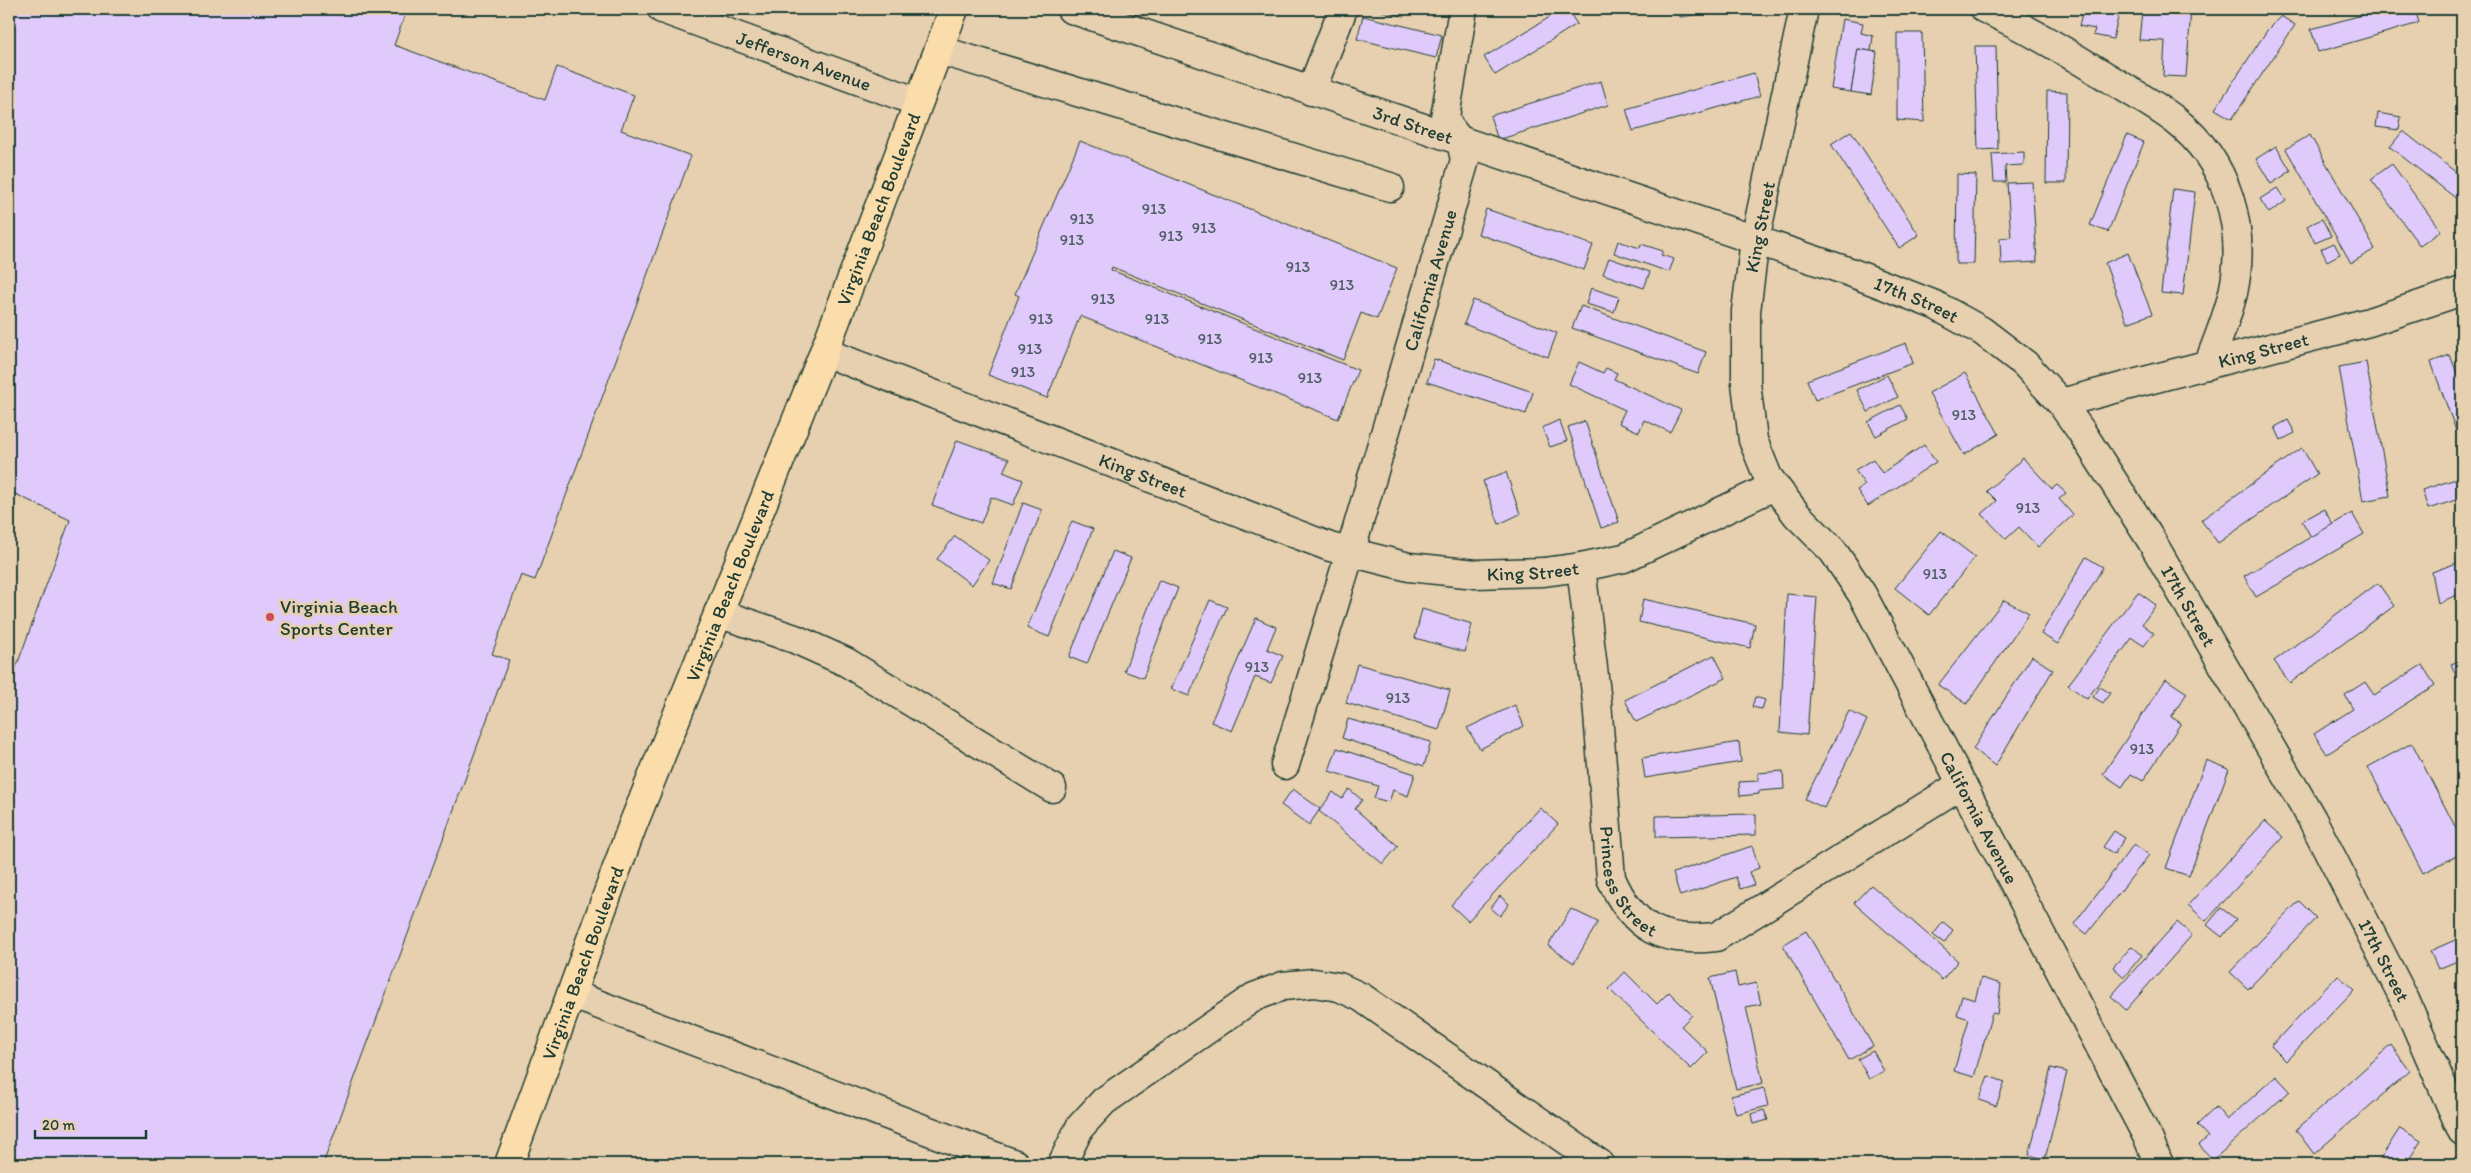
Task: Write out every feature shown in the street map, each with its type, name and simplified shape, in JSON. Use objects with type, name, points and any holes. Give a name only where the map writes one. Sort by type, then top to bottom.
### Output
[{"type":"main road","name":"Virginia Beach Boulevard","points":[[509,1164],[632,827],[824,352],[954,9]]},
{"type":"street","name":"Jefferson Avenue","points":[[662,9],[918,102]]},
{"type":"street","name":"3rd Street","points":[[1071,9],[1755,240]]},
{"type":"street","points":[[1311,91],[1343,9]]},
{"type":"street","points":[[1461,142],[1444,117],[1463,9]]},
{"type":"street","name":"King Street","points":[[824,352],[1350,553],[1409,567],[1476,574],[1544,572],[1624,558],[1774,486],[1768,477],[1753,440],[1746,383],[1746,311],[1755,240],[1804,9]]},
{"type":"street","points":[[1985,9],[2015,22],[2175,120],[2203,148],[2224,181],[2232,204],[2238,248],[2233,293],[2208,365]]},
{"type":"street","points":[[939,50],[1390,187]]},
{"type":"street","name":"California Avenue","points":[[1285,765],[1350,553],[1465,160],[1461,142]]},
{"type":"street","name":"17th Street","points":[[1755,240],[1850,272],[1935,305],[1982,331],[2025,364],[2061,403],[2151,540],[2312,819],[2405,1000],[2462,1131]]},
{"type":"street","name":"King Street","points":[[2061,403],[2369,322],[2462,291]]},
{"type":"street","name":"California Avenue","points":[[1774,486],[1797,515],[1832,551],[1862,594],[2148,1138],[2159,1164]]},
{"type":"street","name":"Princess Street","points":[[1581,567],[1596,702],[1612,878],[1620,897],[1636,918],[1658,933],[1690,940],[1716,937],[1962,784]]},
{"type":"street","points":[[718,613],[795,639],[846,662],[1052,788]]},
{"type":"street","points":[[1062,1164],[1080,1128],[1104,1101],[1254,997],[1283,986],[1314,983],[1339,987],[1361,997],[1600,1164]]},
{"type":"street","points":[[571,994],[1016,1164]]},
{"type":"building","name":"Virginia Beach Sports Center","points":[[9,9],[407,9],[394,45],[545,100],[557,67],[634,95],[621,130],[691,156],[535,580],[521,575],[492,654],[509,660],[323,1164],[9,1164],[9,687],[70,520],[9,491]]},
{"type":"building","points":[[1382,9],[1405,9],[1404,16],[1381,11]]},
{"type":"building","points":[[1563,9],[1567,9],[1577,24],[1495,75],[1484,57]]},
{"type":"building","points":[[1679,9],[1735,9],[1680,17]]},
{"type":"building","points":[[2083,9],[2120,9],[2113,39],[2093,35],[2095,29],[2079,26]]},
{"type":"building","points":[[2168,9],[2191,9],[2186,77],[2163,76],[2165,41],[2139,40],[2142,12],[2168,14]]},
{"type":"building","points":[[2384,9],[2415,9],[2419,23],[2318,52],[2311,29]]},
{"type":"building","points":[[1363,16],[1442,35],[1436,58],[1357,39]]},
{"type":"building","points":[[2281,16],[2295,25],[2232,119],[2215,109],[2268,29]]},
{"type":"building","points":[[1842,19],[1863,23],[1861,33],[1873,36],[1871,51],[1858,49],[1851,92],[1831,89]]},
{"type":"building","points":[[1897,33],[1922,33],[1924,122],[1897,120]]},
{"type":"building","points":[[1975,46],[1996,46],[1998,149],[1978,150]]},
{"type":"building","points":[[1858,49],[1877,52],[1871,95],[1851,92]]},
{"type":"building","points":[[1754,73],[1760,96],[1633,131],[1626,109]]},
{"type":"building","points":[[1601,81],[1608,105],[1498,140],[1490,116]]},
{"type":"building","points":[[2047,91],[2067,92],[2066,183],[2046,183]]},
{"type":"building","points":[[2378,113],[2401,117],[2399,130],[2376,127]]},
{"type":"building","points":[[1851,131],[1919,235],[1899,248],[1831,144]]},
{"type":"building","points":[[2403,131],[2462,177],[2462,203],[2390,147]]},
{"type":"building","points":[[2127,135],[2144,142],[2108,232],[2090,225]]},
{"type":"building","points":[[2310,135],[2375,249],[2351,263],[2286,149]]},
{"type":"building","points":[[1080,141],[1397,268],[1377,319],[1361,313],[1343,360],[1112,267],[1111,270],[1358,370],[1338,419],[1080,316],[1047,398],[988,375],[1019,296],[1015,294]]},
{"type":"building","points":[[2276,146],[2291,171],[2271,184],[2256,159]]},
{"type":"building","points":[[2024,152],[2024,165],[2005,166],[2006,182],[1994,182],[1992,154]]},
{"type":"building","points":[[2392,164],[2441,231],[2420,246],[2371,179]]},
{"type":"building","points":[[1957,174],[1976,175],[1974,264],[1956,264]]},
{"type":"building","points":[[2032,182],[2037,262],[2001,264],[2000,238],[2011,237],[2007,183]]},
{"type":"building","points":[[2277,188],[2286,201],[2269,213],[2260,199]]},
{"type":"building","points":[[2173,189],[2195,192],[2183,295],[2161,293]]},
{"type":"building","points":[[1486,209],[1593,245],[1584,270],[1478,234]]},
{"type":"building","points":[[2322,219],[2331,236],[2315,243],[2307,226]]},
{"type":"building","points":[[1618,241],[1640,248],[1641,244],[1663,251],[1661,255],[1674,259],[1669,272],[1614,253]]},
{"type":"building","points":[[2334,243],[2340,254],[2327,261],[2321,249]]},
{"type":"building","points":[[2128,253],[2152,314],[2127,323],[2105,263]]},
{"type":"building","points":[[1609,258],[1650,272],[1644,288],[1603,274]]},
{"type":"building","points":[[1591,288],[1619,297],[1614,312],[1586,304]]},
{"type":"building","points":[[1473,300],[1557,333],[1548,357],[1464,324]]},
{"type":"building","points":[[1581,306],[1706,352],[1698,374],[1572,328]]},
{"type":"building","points":[[1906,343],[1913,363],[1815,400],[1807,380]]},
{"type":"building","points":[[2450,355],[2462,383],[2462,447],[2431,362]]},
{"type":"building","points":[[1434,359],[1533,392],[1526,414],[1427,382]]},
{"type":"building","points":[[1579,362],[1603,373],[1606,368],[1617,373],[1614,379],[1681,410],[1670,432],[1644,420],[1639,432],[1619,423],[1625,410],[1569,384]]},
{"type":"building","points":[[2366,362],[2390,496],[2363,501],[2339,367]]},
{"type":"building","points":[[1965,373],[1999,434],[1964,455],[1929,393]]},
{"type":"building","points":[[1887,375],[1898,397],[1868,412],[1857,390]]},
{"type":"building","points":[[1900,405],[1908,419],[1876,436],[1868,422]]},
{"type":"building","points":[[1559,420],[1567,441],[1550,447],[1542,428]]},
{"type":"building","points":[[2288,420],[2295,433],[2281,440],[2275,427]]},
{"type":"building","points":[[1585,421],[1619,522],[1601,528],[1568,427]]},
{"type":"building","points":[[957,440],[1009,459],[1003,472],[1023,480],[1013,505],[991,497],[981,523],[932,505]]},
{"type":"building","points":[[1924,445],[1936,462],[1868,506],[1857,490],[1865,485],[1855,470],[1873,459],[1882,473]]},
{"type":"building","points":[[2302,448],[2317,474],[2218,543],[2201,520]]},
{"type":"building","points":[[2023,458],[2052,489],[2057,485],[2066,493],[2059,499],[2073,515],[2038,547],[2019,527],[2006,539],[1982,514],[1997,501],[1987,491]]},
{"type":"building","points":[[1506,472],[1520,514],[1499,524],[1483,481]]},
{"type":"building","points":[[2462,477],[2462,498],[2428,509],[2422,490]]},
{"type":"building","points":[[1023,503],[1042,510],[1011,589],[993,583]]},
{"type":"building","points":[[2324,509],[2333,525],[2311,537],[2302,521]]},
{"type":"building","points":[[2352,513],[2364,534],[2256,597],[2244,576]]},
{"type":"building","points":[[1072,521],[1093,529],[1049,637],[1027,628]]},
{"type":"building","points":[[1941,531],[1975,557],[1929,615],[1895,588]]},
{"type":"building","points":[[955,536],[989,560],[972,585],[937,559]]},
{"type":"building","points":[[1113,551],[1131,558],[1087,664],[1069,657]]},
{"type":"building","points":[[2086,557],[2103,567],[2058,644],[2041,634]]},
{"type":"building","points":[[2462,561],[2462,593],[2438,603],[2432,572]]},
{"type":"building","points":[[1159,580],[1178,588],[1143,678],[1124,671]]},
{"type":"building","points":[[2378,583],[2394,606],[2290,683],[2274,661]]},
{"type":"building","points":[[2138,592],[2156,605],[2142,624],[2154,633],[2144,646],[2132,638],[2087,699],[2068,685]]},
{"type":"building","points":[[1787,594],[1817,597],[1807,735],[1780,732]]},
{"type":"building","points":[[1643,599],[1755,624],[1750,648],[1639,622]]},
{"type":"building","points":[[1210,600],[1227,607],[1189,696],[1171,689]]},
{"type":"building","points":[[2004,600],[2029,613],[1967,704],[1938,685]]},
{"type":"building","points":[[1422,609],[1472,624],[1465,652],[1415,638]]},
{"type":"building","points":[[1256,618],[1276,627],[1267,649],[1283,656],[1271,683],[1255,677],[1232,731],[1211,722]]},
{"type":"building","points":[[1714,655],[1726,678],[1636,722],[1625,700]]},
{"type":"building","points":[[2032,656],[2053,670],[1995,766],[1973,749]]},
{"type":"building","points":[[2462,660],[2462,690],[2451,664]]},
{"type":"building","points":[[1357,664],[1450,690],[1439,730],[1346,703]]},
{"type":"building","points":[[2422,665],[2435,685],[2327,754],[2314,734],[2353,709],[2345,695],[2365,682],[2374,695]]},
{"type":"building","points":[[2166,679],[2187,693],[2171,717],[2181,723],[2143,781],[2131,774],[2122,787],[2103,774]]},
{"type":"building","points":[[2100,687],[2110,693],[2103,703],[2093,697]]},
{"type":"building","points":[[1755,697],[1765,700],[1762,709],[1752,707]]},
{"type":"building","points":[[1515,705],[1524,726],[1480,749],[1467,728]]},
{"type":"building","points":[[1849,711],[1867,720],[1824,808],[1805,799]]},
{"type":"building","points":[[1348,719],[1431,742],[1424,766],[1342,738]]},
{"type":"building","points":[[1739,742],[1741,762],[1645,778],[1642,758]]},
{"type":"building","points":[[2412,743],[2462,840],[2462,853],[2423,873],[2368,767]]},
{"type":"building","points":[[1337,748],[1415,774],[1408,796],[1393,790],[1389,802],[1374,798],[1378,786],[1329,771]]},
{"type":"building","points":[[2206,760],[2229,769],[2189,876],[2166,868]]},
{"type":"building","points":[[1783,771],[1784,789],[1759,791],[1759,794],[1740,796],[1739,782],[1758,781],[1758,773]]},
{"type":"building","points":[[1293,789],[1320,809],[1309,825],[1281,805]]},
{"type":"building","points":[[1349,789],[1362,800],[1355,809],[1398,846],[1383,864],[1319,811],[1333,792],[1342,799]]},
{"type":"building","points":[[1540,808],[1558,824],[1468,921],[1451,905]]},
{"type":"building","points":[[1756,814],[1756,835],[1656,837],[1656,816]]},
{"type":"building","points":[[2265,821],[2283,837],[2206,921],[2188,905]]},
{"type":"building","points":[[2114,831],[2125,838],[2114,854],[2103,847]]},
{"type":"building","points":[[2134,844],[2149,855],[2087,934],[2074,924]]},
{"type":"building","points":[[1752,846],[1759,868],[1749,872],[1754,885],[1740,889],[1736,877],[1680,896],[1673,873]]},
{"type":"building","points":[[1871,885],[1958,961],[1942,980],[1854,903]]},
{"type":"building","points":[[1500,896],[1509,904],[1500,916],[1491,908]]},
{"type":"building","points":[[2299,901],[2316,918],[2248,989],[2230,972]]},
{"type":"building","points":[[2221,908],[2236,919],[2222,937],[2207,925]]},
{"type":"building","points":[[1571,909],[1598,922],[1574,963],[1548,946]]},
{"type":"building","points":[[1943,922],[1953,930],[1944,943],[1933,935]]},
{"type":"building","points":[[2177,922],[2192,935],[2126,1010],[2111,996]]},
{"type":"building","points":[[1806,931],[1873,1046],[1849,1060],[1783,945]]},
{"type":"building","points":[[2462,937],[2462,959],[2438,969],[2430,951]]},
{"type":"building","points":[[2132,946],[2142,955],[2124,977],[2113,967]]},
{"type":"building","points":[[1625,972],[1657,1004],[1669,992],[1692,1015],[1681,1026],[1708,1052],[1691,1069],[1609,989]]},
{"type":"building","points":[[1735,972],[1738,987],[1756,983],[1761,1004],[1746,1007],[1763,1083],[1736,1089],[1710,978]]},
{"type":"building","points":[[2338,975],[2354,990],[2286,1061],[2271,1046]]},
{"type":"building","points":[[1981,978],[2001,984],[1997,1014],[1992,1013],[1974,1077],[1954,1071],[1969,1019],[1957,1015],[1962,996],[1975,1000]]},
{"type":"building","points":[[2391,1045],[2410,1071],[2314,1154],[2296,1130]]},
{"type":"building","points":[[1873,1051],[1884,1071],[1869,1079],[1858,1059]]},
{"type":"building","points":[[2051,1068],[2067,1072],[2045,1159],[2029,1155]]},
{"type":"building","points":[[1988,1076],[2005,1082],[1996,1106],[1979,1100]]},
{"type":"building","points":[[2276,1076],[2290,1091],[2213,1160],[2199,1145],[2208,1137],[2197,1125],[2216,1107],[2227,1120]]},
{"type":"building","points":[[1764,1088],[1768,1106],[1736,1114],[1731,1096]]},
{"type":"building","points":[[1764,1110],[1768,1120],[1753,1124],[1751,1114]]},
{"type":"building","points":[[2400,1128],[2421,1141],[2406,1164],[2377,1164]]},
{"type":"place","name":"Virginia Beach Sports Center","points":[[270,617]]}]
